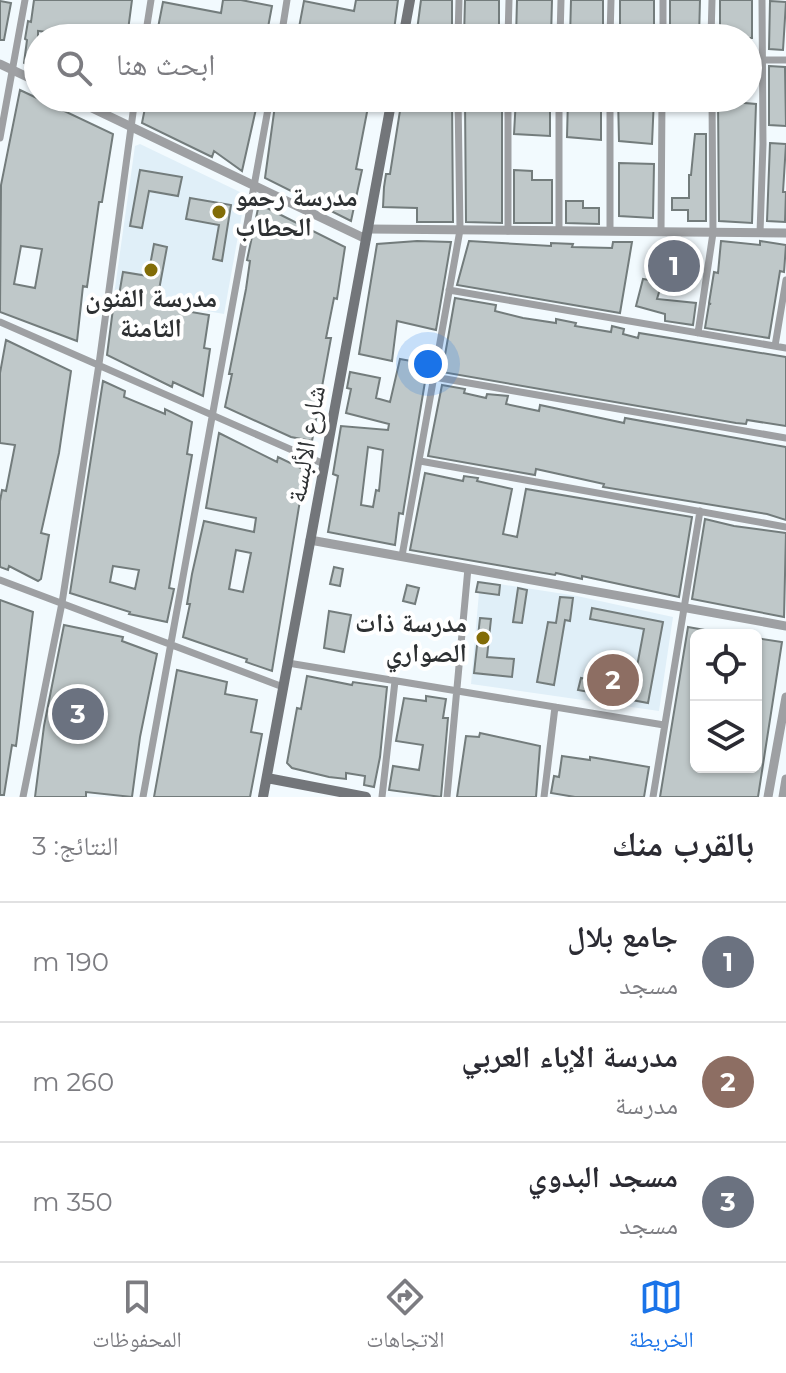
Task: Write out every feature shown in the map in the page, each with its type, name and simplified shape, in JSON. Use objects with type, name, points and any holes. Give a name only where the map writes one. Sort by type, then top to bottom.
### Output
[{"type":"main road","points":[[406,24],[410,0]]},
{"type":"main road","name":"شارع الألبسة","points":[[263,797],[389,112]]},
{"type":"main road","points":[[267,778],[317,792],[366,797]]},
{"type":"street","points":[[0,138],[25,0]]},
{"type":"street","points":[[147,24],[151,0]]},
{"type":"street","points":[[283,24],[287,0]]},
{"type":"street","points":[[458,24],[459,0]]},
{"type":"street","points":[[508,24],[509,0]]},
{"type":"street","points":[[560,24],[561,0]]},
{"type":"street","points":[[610,24],[611,0]]},
{"type":"street","points":[[663,0],[663,24]]},
{"type":"street","points":[[711,24],[712,0]]},
{"type":"street","points":[[762,0],[762,24]]},
{"type":"street","points":[[762,60],[786,60]]},
{"type":"street","points":[[0,64],[24,76]]},
{"type":"street","points":[[760,233],[762,102]]},
{"type":"street","points":[[100,112],[254,186],[367,234],[460,230],[786,233]]},
{"type":"street","points":[[23,797],[62,603],[99,364],[132,112]]},
{"type":"street","points":[[143,797],[267,112]]},
{"type":"street","points":[[402,556],[460,230],[458,112]]},
{"type":"street","points":[[508,112],[508,231]]},
{"type":"street","points":[[559,112],[559,231]]},
{"type":"street","points":[[610,112],[610,231]]},
{"type":"street","points":[[661,232],[662,112]]},
{"type":"street","points":[[698,333],[713,233],[712,112]]},
{"type":"street","points":[[775,346],[786,280]]},
{"type":"street","points":[[449,290],[786,348]]},
{"type":"street","points":[[0,322],[324,464]]},
{"type":"street","points":[[434,377],[786,438]]},
{"type":"street","points":[[420,461],[786,527]]},
{"type":"street","points":[[653,797],[700,511]]},
{"type":"street","points":[[310,540],[786,626]]},
{"type":"street","points":[[447,797],[468,568]]},
{"type":"street","points":[[0,580],[283,687]]},
{"type":"street","points":[[288,663],[664,725]]},
{"type":"street","points":[[382,797],[395,681]]},
{"type":"street","points":[[768,797],[786,697]]},
{"type":"street","points":[[544,797],[555,707]]},
{"type":"street","points":[[783,797],[786,779]]},
{"type":"shaded area","points":[[140,144],[245,197],[224,314],[114,295],[135,146]]},
{"type":"shaded area","points":[[480,581],[577,596],[673,617],[659,711],[471,684]]},
{"type":"building","points":[[34,0],[132,0],[129,24],[28,24],[31,22]]},
{"type":"building","points":[[223,0],[272,6],[269,24],[159,24],[163,2],[221,13]]},
{"type":"building","points":[[356,0],[398,0],[395,24],[300,24],[304,1],[354,11]]},
{"type":"building","points":[[421,0],[452,0],[452,24],[418,24]]},
{"type":"building","points":[[465,0],[499,0],[499,24],[464,24]]},
{"type":"building","points":[[517,0],[552,0],[551,24],[516,24]]},
{"type":"building","points":[[571,0],[603,0],[603,24],[570,24]]},
{"type":"building","points":[[620,0],[654,0],[654,24],[620,24]]},
{"type":"building","points":[[670,0],[700,0],[699,24],[670,24]]},
{"type":"building","points":[[720,0],[752,0],[752,24],[720,24]]},
{"type":"building","points":[[0,1],[11,3],[4,40],[0,40]]},
{"type":"building","points":[[770,1],[786,2],[783,50],[769,49]]},
{"type":"building","points":[[769,66],[785,67],[786,126],[769,125]]},
{"type":"building","points":[[20,90],[24,92],[24,112],[66,112],[113,134],[102,202],[99,202],[87,287],[83,286],[77,341],[0,312],[1,185]],"holes":[[[21,246],[42,249],[35,288],[14,284]]]},
{"type":"building","points":[[144,112],[255,112],[242,171],[214,151],[212,157],[142,123]]},
{"type":"building","points":[[274,112],[367,112],[356,169],[362,170],[351,221],[265,178]]},
{"type":"building","points":[[400,112],[452,112],[453,222],[417,222],[417,208],[383,207],[386,174],[390,174]]},
{"type":"building","points":[[465,112],[502,112],[502,223],[466,222]]},
{"type":"building","points":[[515,112],[550,112],[550,136],[514,134]]},
{"type":"building","points":[[568,112],[601,112],[601,140],[567,137]]},
{"type":"building","points":[[618,112],[653,112],[652,144],[619,141]]},
{"type":"building","points":[[718,112],[756,112],[752,223],[719,221]]},
{"type":"building","points":[[695,134],[706,134],[706,221],[688,221],[688,210],[672,210],[672,198],[689,198]]},
{"type":"building","points":[[770,143],[786,144],[785,222],[767,221]]},
{"type":"building","points":[[619,163],[654,164],[653,218],[619,216]]},
{"type":"building","points":[[140,170],[182,177],[178,196],[149,191],[142,228],[130,226]]},
{"type":"building","points":[[514,170],[532,171],[532,180],[552,180],[552,223],[514,223]]},
{"type":"building","points":[[190,198],[231,205],[222,261],[213,259],[219,225],[186,219]]},
{"type":"building","points":[[566,201],[583,201],[583,208],[599,208],[599,224],[566,223]]},
{"type":"building","points":[[259,204],[345,247],[337,299],[334,298],[326,338],[331,338],[312,441],[291,437],[225,407],[246,289],[250,261],[247,260]]},
{"type":"building","points":[[469,241],[612,248],[613,242],[632,242],[620,313],[457,285]]},
{"type":"building","points":[[721,241],[786,245],[784,272],[780,271],[769,338],[705,328],[714,272],[718,273]]},
{"type":"building","points":[[451,242],[436,330],[397,321],[392,361],[359,354],[377,244]]},
{"type":"building","points":[[154,244],[167,247],[156,306],[209,315],[204,348],[210,349],[203,396],[173,382],[172,387],[107,355],[114,301],[118,301],[123,272],[148,276]]},
{"type":"building","points":[[661,244],[699,258],[683,290],[663,279],[657,299],[696,303],[693,325],[665,321],[665,314],[636,306],[643,279],[649,280],[656,268],[651,265]]},
{"type":"building","points":[[455,298],[496,305],[495,311],[523,318],[556,323],[556,319],[576,323],[575,326],[611,332],[612,326],[624,329],[623,334],[638,338],[639,333],[786,357],[786,426],[747,420],[746,424],[736,423],[442,372]]},
{"type":"building","points":[[6,340],[71,371],[59,453],[41,533],[49,535],[41,579],[38,581],[9,566],[8,570],[0,567],[0,501],[2,490],[6,491],[15,445],[0,443],[0,373]]},
{"type":"building","points":[[400,359],[428,364],[395,545],[328,532],[338,476],[333,474],[341,426],[388,430],[389,424],[346,413],[351,389],[347,388],[350,372],[380,378],[376,398],[390,402]],"holes":[[[368,447],[383,450],[379,491],[376,490],[373,507],[361,505]]]},
{"type":"building","points":[[103,381],[125,391],[124,397],[165,414],[165,409],[192,422],[187,454],[192,455],[169,588],[174,589],[167,622],[129,614],[70,593]],"holes":[[[113,566],[139,570],[135,589],[110,582]]]},
{"type":"building","points":[[442,385],[465,389],[464,393],[486,398],[487,394],[508,396],[506,404],[539,411],[540,405],[624,423],[625,418],[786,447],[786,520],[767,514],[603,487],[604,484],[536,469],[535,475],[428,456]]},
{"type":"building","points":[[219,433],[277,462],[278,457],[305,470],[272,671],[183,637],[204,521],[254,532],[256,518],[206,508]],"holes":[[[236,550],[251,553],[243,592],[229,589]]]},
{"type":"building","points":[[425,473],[463,481],[464,476],[478,478],[477,481],[512,489],[503,534],[517,537],[526,489],[692,517],[679,597],[582,576],[582,579],[555,575],[410,550]]},
{"type":"building","points":[[705,519],[786,533],[784,617],[692,599]]},
{"type":"building","points":[[334,567],[343,569],[340,586],[330,584]]},
{"type":"building","points":[[478,582],[500,585],[499,595],[476,592]]},
{"type":"building","points":[[407,585],[419,588],[415,604],[403,601]]},
{"type":"building","points":[[518,588],[527,590],[522,623],[513,622]]},
{"type":"building","points":[[560,597],[573,598],[570,621],[565,620],[554,685],[537,682],[548,622],[556,623]]},
{"type":"building","points":[[0,600],[33,612],[16,746],[12,745],[4,795],[0,795]]},
{"type":"building","points":[[592,608],[663,622],[648,703],[578,690],[581,678],[633,688],[644,629],[590,619]]},
{"type":"building","points":[[329,611],[351,615],[344,652],[324,648]]},
{"type":"building","name":"مدرسة ذات الصواري","points":[[480,618],[491,619],[487,657],[514,659],[512,677],[474,673]]},
{"type":"building","points":[[64,625],[123,637],[122,641],[157,654],[140,737],[132,797],[86,792],[86,797],[35,797],[44,726]]},
{"type":"building","points":[[688,627],[700,629],[690,629],[690,773],[762,773],[758,797],[660,797]]},
{"type":"building","points":[[762,639],[782,642],[762,771]]},
{"type":"building","points":[[177,670],[227,682],[225,694],[257,700],[251,732],[262,734],[250,797],[154,797]]},
{"type":"building","points":[[307,676],[352,685],[353,682],[387,687],[374,787],[364,785],[365,776],[346,773],[346,779],[329,777],[292,768],[287,763],[297,708],[301,709]]},
{"type":"building","points":[[426,696],[446,699],[443,718],[448,718],[441,797],[389,790],[393,766],[419,770],[423,745],[396,741],[404,698],[426,701]]},
{"type":"building","points":[[480,733],[540,746],[536,797],[457,797],[466,736],[479,737]]},
{"type":"building","points":[[562,756],[590,760],[590,757],[649,767],[644,797],[575,797],[551,793],[554,776],[559,777]]},
{"type":"place","name":"مدرسة رحمو الحطاب","points":[[219,212]]},
{"type":"place","name":"جامع بلال","points":[[674,266]]},
{"type":"place","name":"مدرسة الفنون الثامنة","points":[[151,270]]},
{"type":"place","name":"مدرسة ذات الصواري","points":[[483,638]]},
{"type":"place","name":"مدرسة الإباء العربي","points":[[613,680]]},
{"type":"place","name":"مسجد البدوي","points":[[78,714]]}]
